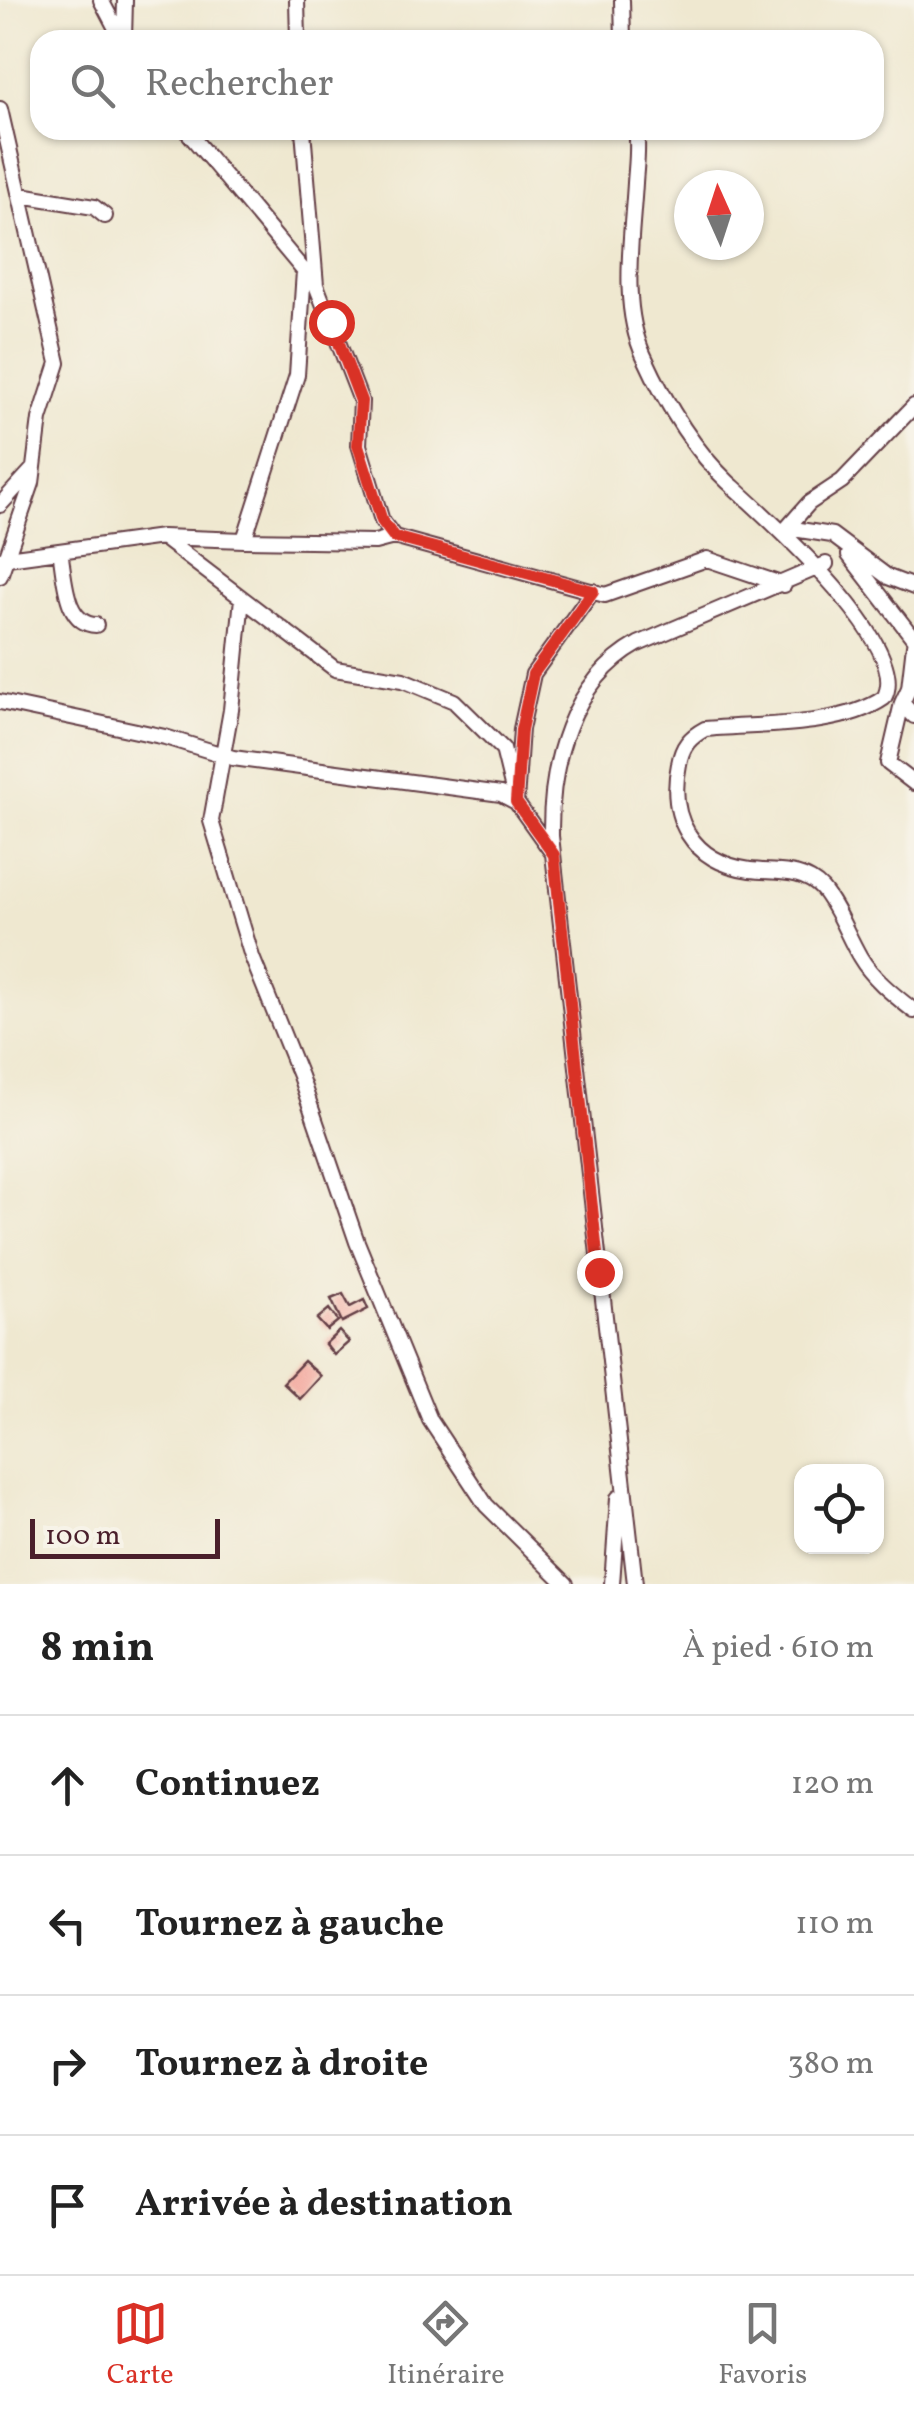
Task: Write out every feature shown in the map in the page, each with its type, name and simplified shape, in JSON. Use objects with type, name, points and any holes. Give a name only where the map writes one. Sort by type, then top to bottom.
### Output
[{"type":"street","points":[[101,0],[118,30]]},
{"type":"street","points":[[124,30],[125,0]]},
{"type":"street","points":[[298,0],[298,30]]},
{"type":"street","points":[[622,0],[623,30]]},
{"type":"street","points":[[0,109],[58,363],[40,419],[20,526],[2,559],[0,576]]},
{"type":"street","points":[[194,140],[316,285]]},
{"type":"street","points":[[304,140],[316,285],[361,401],[358,445],[382,521],[394,537]]},
{"type":"street","points":[[636,140],[631,280],[642,352],[702,453],[728,481],[787,528],[871,606],[896,643],[902,663],[895,688],[886,698],[843,714],[706,729],[692,736],[681,753],[676,808],[688,836],[720,859],[744,869],[792,873],[811,880],[828,898],[870,972],[914,1011]]},
{"type":"street","points":[[21,195],[94,207],[105,216]]},
{"type":"street","points":[[244,540],[297,375],[304,272]]},
{"type":"street","points":[[787,528],[794,516],[842,481],[914,406]]},
{"type":"street","points":[[0,506],[34,467]]},
{"type":"street","points":[[787,528],[832,535],[888,577],[914,587]]},
{"type":"street","points":[[832,535],[914,642],[909,688],[888,762],[914,783]]},
{"type":"street","points":[[2,559],[162,537],[375,542],[394,537],[605,595],[707,559],[784,585]]},
{"type":"street","points":[[162,537],[335,669],[403,680],[454,702],[503,749],[516,802],[554,855]]},
{"type":"street","points":[[60,550],[76,617],[85,624],[96,625]]},
{"type":"street","points":[[635,1584],[554,855],[550,789],[570,726],[605,668],[638,644],[826,564]]},
{"type":"street","points":[[516,802],[521,730],[533,674],[593,591]]},
{"type":"street","points":[[242,598],[211,821],[252,957],[300,1076],[357,1242],[430,1420],[486,1505],[566,1584]]},
{"type":"street","points":[[0,702],[165,737],[222,754],[501,794],[516,802]]},
{"type":"street","points":[[902,702],[914,716]]},
{"type":"street","points":[[612,1584],[620,1462]]},
{"type":"building","points":[[343,1294],[350,1307],[364,1300],[368,1309],[342,1322],[331,1299]]},
{"type":"building","points":[[329,1309],[338,1321],[327,1330],[317,1319]]},
{"type":"building","points":[[339,1331],[349,1342],[334,1355],[325,1344]]},
{"type":"building","points":[[304,1361],[321,1376],[300,1399],[283,1383]]},
{"type":"route","points":[[331,322],[361,401],[358,445],[382,521],[394,537],[484,558],[593,591],[533,674],[521,730],[516,802],[554,855],[599,1272]]}]
